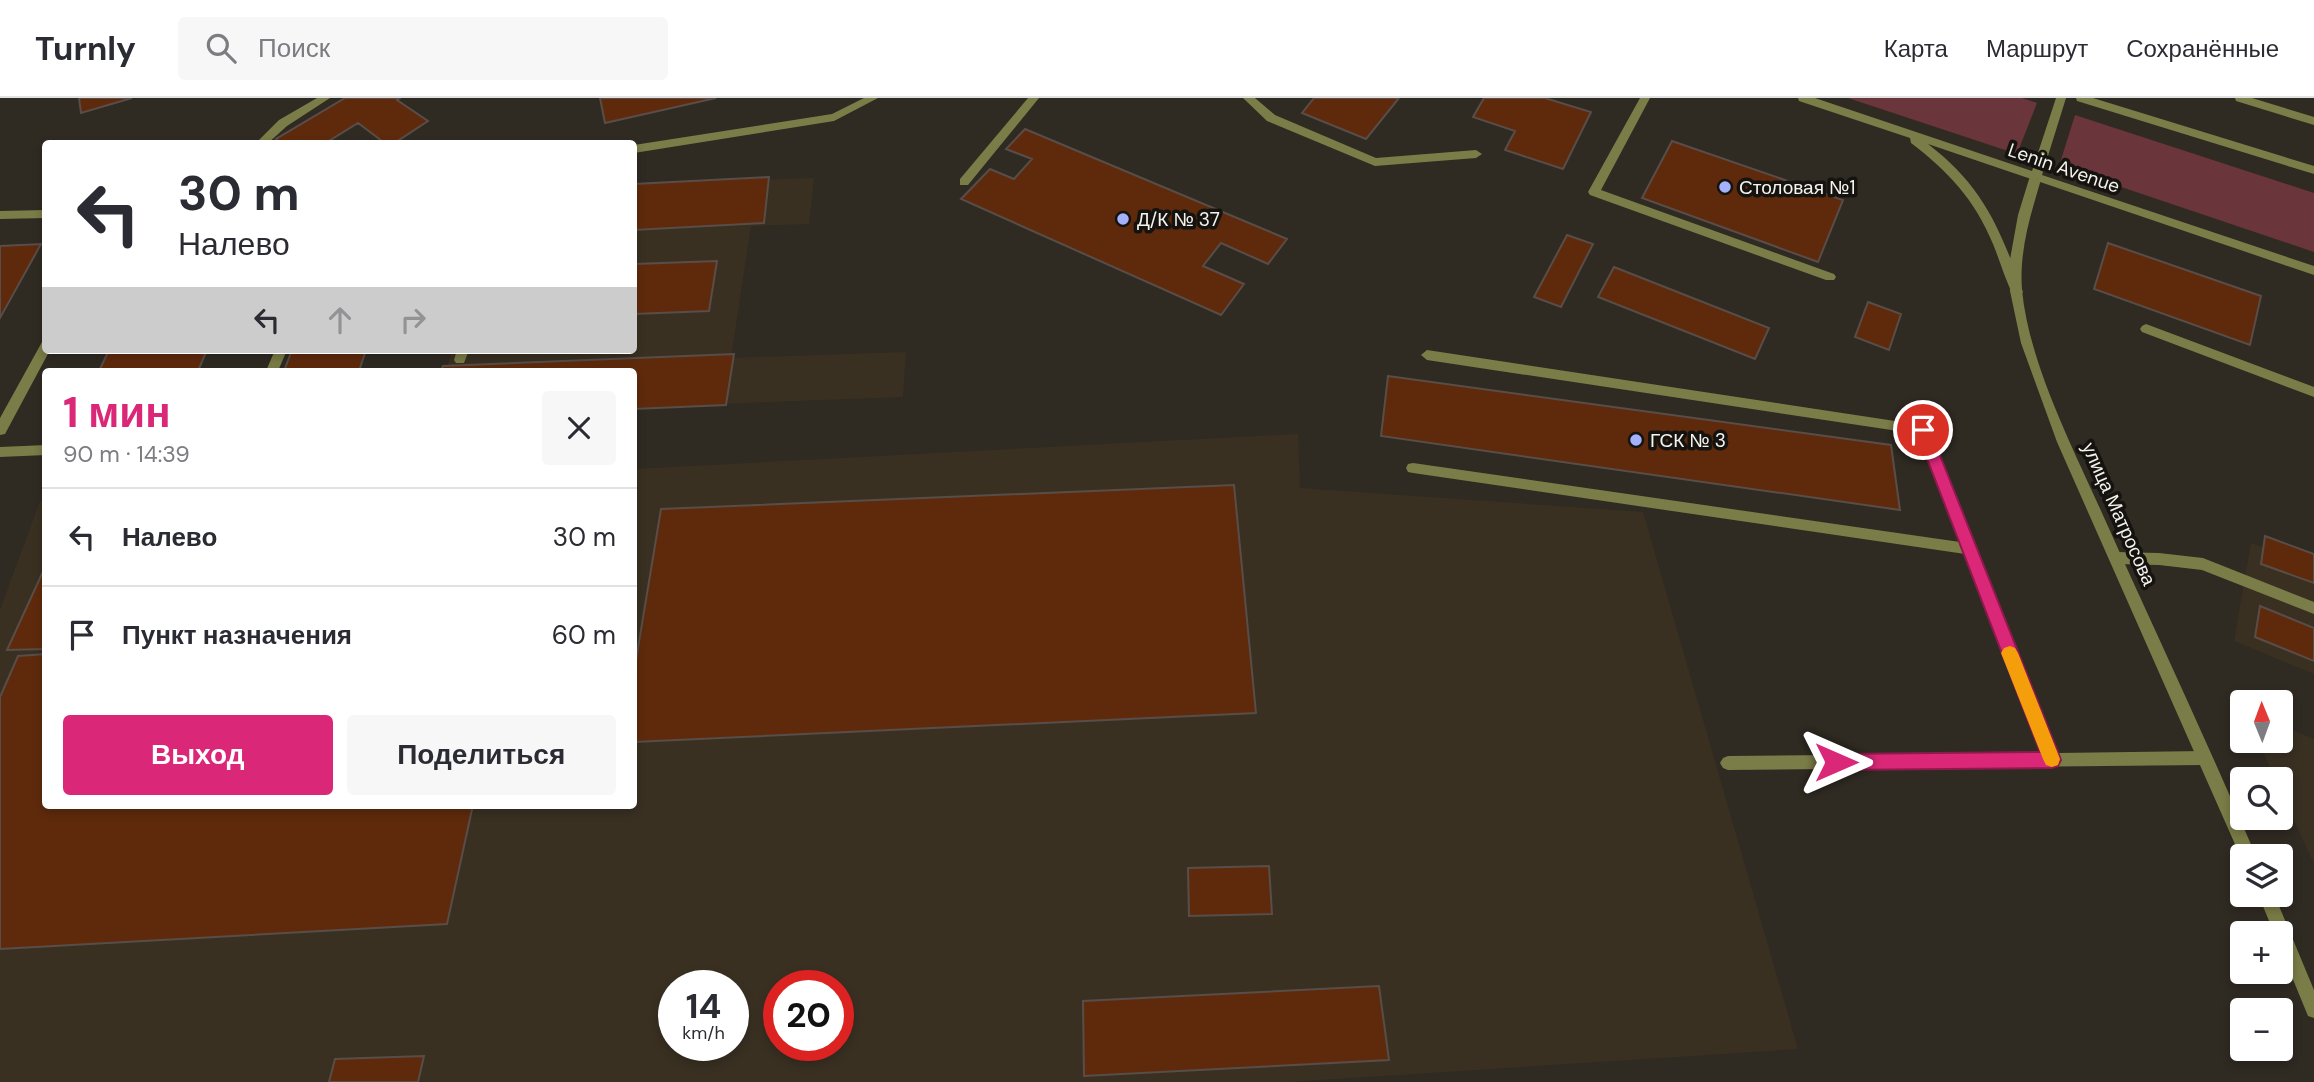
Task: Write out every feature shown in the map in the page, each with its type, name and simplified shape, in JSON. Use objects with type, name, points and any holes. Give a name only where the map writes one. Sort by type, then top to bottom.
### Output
[{"type":"street","points":[[264,140],[283,123],[325,98]]},
{"type":"street","points":[[637,149],[834,117],[873,98]]},
{"type":"street","points":[[964,182],[1034,98]]},
{"type":"street","points":[[1248,98],[1271,118],[1376,162],[1476,154]]},
{"type":"street","points":[[1645,98],[1594,192],[1830,277]]},
{"type":"street","name":"Lenin Avenue","points":[[1803,98],[2314,271]]},
{"type":"street","name":"улица Матросова","points":[[2061,98],[2017,241],[2017,292],[2042,385],[2064,442],[2243,844]]},
{"type":"street","points":[[2081,98],[2314,170]]},
{"type":"street","points":[[2240,98],[2314,121]]},
{"type":"street","points":[[1903,131],[1932,152],[1974,192],[1990,221],[2017,292]]},
{"type":"street","points":[[0,215],[42,214]]},
{"type":"street","points":[[2146,329],[2314,392]]},
{"type":"street","points":[[0,430],[42,352]]},
{"type":"street","points":[[1427,355],[1923,430],[2052,760]]},
{"type":"street","points":[[0,452],[42,450]]},
{"type":"street","points":[[1413,468],[1968,549]]},
{"type":"street","points":[[2116,558],[2203,564],[2314,608]]},
{"type":"street","points":[[1728,763],[2204,758]]},
{"type":"street","points":[[2271,907],[2314,1010]]},
{"type":"shaded area","points":[[1848,98],[2022,98],[2037,103],[2017,154]]},
{"type":"shaded area","points":[[2075,115],[2314,193],[2314,252],[2059,166]]},
{"type":"shaded area","points":[[814,178],[809,224],[751,226],[731,358],[906,352],[903,397],[637,407],[637,368],[447,368],[451,354],[637,354],[637,184]]},
{"type":"shaded area","points":[[1298,434],[1300,488],[1643,512],[1798,1049],[1289,1082],[0,1082],[0,610],[42,501],[42,809],[637,809],[637,469]]},
{"type":"shaded area","points":[[2251,543],[2314,566],[2314,674],[2234,641]]},
{"type":"shaded area","points":[[2293,730],[2314,739],[2314,864],[2293,818],[2293,767],[2270,767],[2264,753],[2293,753]]},
{"type":"building","points":[[79,98],[132,98],[81,113]]},
{"type":"building","points":[[345,98],[400,98],[397,100],[428,121],[399,140],[381,140],[358,123],[330,140],[276,139]]},
{"type":"building","points":[[600,98],[716,98],[605,123]]},
{"type":"building","points":[[1314,98],[1399,98],[1366,139],[1302,113]]},
{"type":"building","points":[[1484,98],[1545,98],[1591,112],[1563,169],[1505,150],[1515,131],[1473,117]]},
{"type":"building","name":"Д/К № 37","points":[[1025,129],[1287,239],[1268,264],[1221,243],[1203,266],[1244,284],[1221,315],[961,199],[990,169],[1014,179],[1032,159],[1006,149]]},
{"type":"building","points":[[1672,141],[1843,200],[1818,262],[1642,198]]},
{"type":"building","points":[[769,177],[764,223],[637,230],[637,184]]},
{"type":"building","points":[[1567,235],[1593,244],[1561,307],[1534,297]]},
{"type":"building","points":[[2108,243],[2261,296],[2250,345],[2094,289]]},
{"type":"building","points":[[41,244],[0,318],[0,246]]},
{"type":"building","points":[[717,261],[709,311],[637,314],[637,264]]},
{"type":"building","points":[[1614,267],[1769,328],[1755,359],[1598,297]]},
{"type":"building","points":[[1868,302],[1901,314],[1889,350],[1855,337]]},
{"type":"building","points":[[107,354],[205,354],[199,368],[100,368]]},
{"type":"building","points":[[290,354],[365,354],[360,368],[285,368]]},
{"type":"building","points":[[734,354],[726,405],[637,409],[637,368],[442,368]]},
{"type":"building","name":"ГСК № 3","points":[[1388,376],[1891,445],[1900,510],[1381,436]]},
{"type":"building","points":[[1234,485],[1256,713],[637,742],[637,654],[661,509]]},
{"type":"building","points":[[2265,536],[2314,554],[2314,583],[2261,564]]},
{"type":"building","points":[[42,574],[42,649],[7,650]]},
{"type":"building","points":[[2260,606],[2314,628],[2314,661],[2255,637]]},
{"type":"building","points":[[42,654],[42,809],[472,809],[447,924],[0,949],[0,697],[18,656]]},
{"type":"building","points":[[1269,866],[1272,914],[1189,916],[1188,868]]},
{"type":"building","points":[[1379,986],[1389,1060],[1084,1076],[1083,1001]]},
{"type":"building","points":[[424,1056],[418,1082],[329,1082],[335,1059]]},
{"type":"slow traffic","points":[[2010,653],[2052,759]]},
{"type":"place","name":"Столовая №1","points":[[1725,187]]},
{"type":"place","name":"Д/К № 37","points":[[1123,219]]},
{"type":"place","name":"ГСК № 3","points":[[1636,440]]},
{"type":"route","points":[[1836,762],[2052,760],[1923,430]]}]
